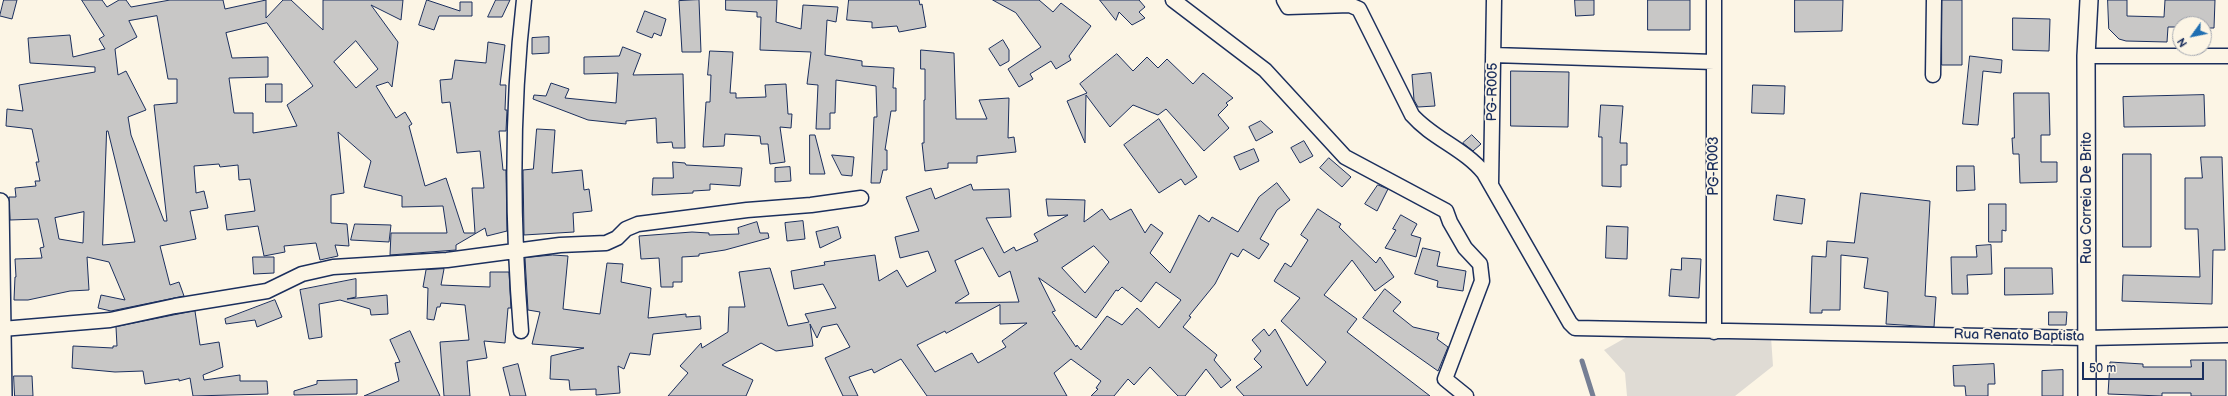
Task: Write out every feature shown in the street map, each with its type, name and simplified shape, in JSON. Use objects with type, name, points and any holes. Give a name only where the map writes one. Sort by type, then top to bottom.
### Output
[{"type":"street","points":[[521,331],[514,251],[513,141],[516,63],[524,0]]},
{"type":"street","points":[[1173,0],[1265,70],[1344,158],[1446,211],[1450,222],[1465,248],[1480,264],[1482,281],[1445,379],[1466,396]]},
{"type":"street","points":[[1284,0],[1288,7],[1350,5],[1359,9],[1412,114],[1420,123],[1476,164],[1491,184]]},
{"type":"street","name":"PG-R005","points":[[1491,184],[1494,0]]},
{"type":"street","name":"PG-R003","points":[[1714,0],[1714,332]]},
{"type":"street","points":[[1933,75],[1934,0]]},
{"type":"street","name":"Rua Correia De Brito","points":[[2087,396],[2086,56],[2089,0]]},
{"type":"street","points":[[1493,55],[1714,62]]},
{"type":"street","points":[[2086,56],[2228,56]]},
{"type":"street","name":"Rua Renato Baptista","points":[[1491,184],[1570,323],[1575,328],[1714,332],[2087,338],[2228,335]]},
{"type":"street","points":[[2,329],[110,320],[175,306],[267,291],[302,274],[333,267],[447,260],[560,245],[606,243],[617,238],[626,229],[638,224],[747,210],[811,206],[861,198]]},
{"type":"street","points":[[0,202],[3,396]]},
{"type":"shaded area","points":[[1641,329],[1771,337],[1773,366],[1735,396],[1627,396],[1625,373],[1604,350]]},
{"type":"building","points":[[4,0],[17,0],[12,19],[0,16]]},
{"type":"building","points":[[82,0],[102,0],[107,7],[119,0],[126,0],[131,7],[170,0],[223,0],[225,9],[266,0],[266,18],[283,0],[291,0],[323,30],[323,0],[403,0],[401,20],[371,5],[398,42],[392,87],[388,82],[376,86],[396,118],[405,112],[412,124],[409,126],[425,186],[446,178],[464,233],[475,233],[472,188],[484,188],[480,151],[457,153],[450,102],[442,103],[440,80],[452,79],[455,60],[486,63],[488,42],[505,45],[500,85],[506,85],[506,131],[499,131],[503,170],[506,170],[507,231],[487,236],[485,228],[456,245],[456,250],[390,255],[391,233],[447,233],[443,206],[402,207],[402,196],[364,187],[371,161],[338,132],[344,193],[331,195],[331,223],[347,224],[349,246],[335,245],[338,256],[320,260],[316,243],[284,246],[285,252],[264,256],[258,226],[227,230],[225,215],[255,211],[250,179],[239,180],[238,165],[220,167],[219,164],[194,166],[196,193],[204,191],[208,208],[190,211],[196,239],[160,246],[170,285],[179,282],[184,296],[111,311],[98,308],[101,295],[125,300],[109,262],[87,257],[89,290],[70,291],[28,300],[14,300],[16,277],[15,259],[42,258],[40,248],[44,247],[38,219],[10,220],[9,197],[16,197],[15,188],[36,186],[35,181],[40,181],[36,162],[39,162],[32,129],[6,126],[7,109],[23,111],[19,85],[95,72],[95,67],[30,63],[28,38],[70,35],[73,57],[105,49],[99,39],[104,36]],"holes":[[[157,16],[168,79],[177,79],[177,103],[154,105],[167,221],[164,221],[131,135],[128,117],[146,110],[126,71],[118,75],[115,49],[137,37],[129,21]],[[267,23],[313,86],[287,105],[297,126],[253,133],[253,113],[234,113],[229,78],[268,77],[268,57],[232,58],[226,33]],[[356,41],[378,69],[356,88],[334,62]],[[107,131],[108,131],[135,242],[103,245]],[[84,212],[83,243],[59,239],[55,218]]]},
{"type":"building","points":[[427,0],[460,11],[460,2],[472,2],[472,16],[439,16],[434,30],[419,25]]},
{"type":"building","points":[[496,0],[510,0],[502,17],[488,17]]},
{"type":"building","points":[[699,0],[701,52],[682,52],[679,1]]},
{"type":"building","points":[[726,0],[777,0],[776,22],[801,29],[803,5],[838,7],[836,22],[827,20],[825,55],[862,61],[862,66],[894,68],[893,88],[896,88],[896,111],[891,111],[885,150],[887,150],[887,170],[883,170],[880,183],[871,183],[874,117],[877,117],[876,86],[836,80],[835,113],[830,113],[830,129],[816,129],[818,85],[807,84],[811,52],[760,50],[761,17],[757,17],[757,12],[726,10]]},
{"type":"building","points":[[849,0],[919,0],[920,5],[922,4],[926,27],[899,32],[897,26],[872,28],[872,22],[847,20]]},
{"type":"building","points":[[993,0],[1039,0],[1053,12],[1061,3],[1091,26],[1069,56],[1071,60],[1056,69],[1051,61],[1030,74],[1033,79],[1019,87],[1008,69],[1041,47],[1016,13]]},
{"type":"building","points":[[1100,0],[1139,0],[1145,7],[1139,12],[1145,18],[1132,25],[1119,12],[1116,20]]},
{"type":"building","points":[[1575,0],[1594,0],[1594,15],[1576,16]]},
{"type":"building","points":[[1648,0],[1690,0],[1690,30],[1648,30]]},
{"type":"building","points":[[1795,0],[1843,0],[1842,31],[1795,32]]},
{"type":"building","points":[[1942,0],[1962,0],[1962,65],[1942,65]]},
{"type":"building","points":[[2108,0],[2127,0],[2127,16],[2164,17],[2165,0],[2215,0],[2214,28],[2212,28],[2212,16],[2172,16],[2172,27],[2168,27],[2167,42],[2126,41],[2119,39],[2109,29]]},
{"type":"building","points":[[645,11],[666,19],[661,36],[654,33],[652,38],[637,32]]},
{"type":"building","points":[[2013,18],[2050,19],[2049,51],[2013,50]]},
{"type":"building","points":[[549,37],[549,53],[532,54],[532,38]]},
{"type":"building","points":[[1003,40],[1009,50],[1009,61],[1000,66],[989,49]]},
{"type":"building","points":[[623,47],[641,54],[633,75],[683,74],[685,148],[673,148],[672,142],[657,143],[656,118],[626,121],[626,124],[588,120],[533,99],[534,95],[546,96],[551,83],[569,89],[565,98],[616,103],[618,73],[584,74],[584,57],[619,56]]},
{"type":"building","points":[[921,50],[954,53],[956,119],[987,119],[979,100],[1009,98],[1008,138],[1014,137],[1016,152],[977,156],[977,163],[948,163],[948,168],[925,171],[922,143],[924,143],[925,69],[921,69]]},
{"type":"building","points":[[710,51],[733,52],[730,93],[736,93],[736,98],[766,97],[765,85],[786,84],[788,114],[792,114],[791,128],[780,127],[785,162],[770,164],[768,144],[761,144],[760,136],[725,134],[724,146],[703,147],[706,102],[710,102],[711,75],[708,75]]},
{"type":"building","points":[[1117,54],[1133,71],[1147,57],[1158,68],[1167,59],[1193,84],[1203,73],[1233,98],[1226,103],[1228,105],[1218,115],[1229,128],[1204,151],[1166,109],[1158,115],[1133,105],[1110,127],[1086,95],[1085,143],[1067,101],[1087,93],[1080,84]]},
{"type":"building","points":[[1970,56],[2002,60],[2001,73],[1983,71],[1978,125],[1963,124]]},
{"type":"building","points":[[1511,71],[1569,72],[1568,127],[1511,126]]},
{"type":"building","points":[[1431,73],[1435,106],[1418,107],[1414,100],[1412,75]]},
{"type":"building","points":[[266,84],[282,84],[282,102],[266,102]]},
{"type":"building","points":[[1753,85],[1785,86],[1784,114],[1752,113]]},
{"type":"building","points":[[2014,93],[2049,93],[2050,135],[2041,135],[2041,162],[2057,162],[2057,182],[2020,183],[2019,154],[2013,154],[2012,138],[2014,138]]},
{"type":"building","points":[[2204,95],[2205,126],[2124,127],[2123,97]]},
{"type":"building","points":[[1601,105],[1623,106],[1620,143],[1627,143],[1627,165],[1621,165],[1621,187],[1602,186],[1602,137],[1599,137]]},
{"type":"building","points":[[1159,119],[1197,177],[1185,185],[1181,179],[1159,193],[1124,145]]},
{"type":"building","points":[[1261,121],[1273,132],[1256,141],[1249,127]]},
{"type":"building","points":[[537,129],[555,130],[552,173],[582,170],[584,190],[589,189],[592,211],[573,213],[574,232],[524,235],[523,170],[533,169]]},
{"type":"building","points":[[810,135],[815,135],[825,174],[810,174]]},
{"type":"building","points":[[1472,135],[1481,144],[1473,151],[1463,143]]},
{"type":"building","points":[[1304,141],[1313,156],[1300,163],[1291,148]]},
{"type":"building","points":[[1254,149],[1259,161],[1240,170],[1234,157]]},
{"type":"building","points":[[2123,154],[2151,154],[2151,247],[2123,247]]},
{"type":"building","points":[[832,155],[854,157],[852,176],[842,175]]},
{"type":"building","points":[[2201,157],[2222,157],[2225,250],[2213,250],[2212,304],[2122,301],[2123,275],[2200,277],[2198,229],[2185,229],[2185,178],[2202,178]]},
{"type":"building","points":[[1329,158],[1351,177],[1342,187],[1320,168]]},
{"type":"building","points":[[673,162],[685,163],[686,165],[742,168],[740,186],[710,184],[710,190],[693,191],[693,193],[652,195],[653,178],[673,178]]},
{"type":"building","points":[[1957,166],[1974,166],[1975,190],[1957,191]]},
{"type":"building","points":[[790,167],[791,181],[775,182],[775,168]]},
{"type":"building","points":[[1277,183],[1290,200],[1277,210],[1260,239],[1269,244],[1259,259],[1243,249],[1238,257],[1231,253],[1215,284],[1189,316],[1191,317],[1183,327],[1217,355],[1214,360],[1231,380],[1221,388],[1206,369],[1185,396],[1178,396],[1150,367],[1134,385],[1128,379],[1114,396],[1091,396],[1098,389],[1096,388],[1101,381],[1071,359],[1054,373],[1067,396],[927,396],[901,359],[874,373],[872,369],[849,377],[858,396],[843,396],[825,358],[850,347],[837,324],[822,327],[817,338],[810,324],[813,346],[776,351],[761,343],[722,365],[753,380],[746,396],[668,396],[688,373],[680,366],[701,343],[702,348],[728,332],[729,307],[745,307],[739,272],[770,268],[788,326],[809,322],[805,314],[836,308],[823,284],[794,289],[791,271],[825,265],[824,262],[875,255],[879,281],[897,270],[907,287],[936,271],[928,251],[900,258],[895,237],[919,231],[906,197],[931,188],[935,199],[971,184],[973,190],[1009,189],[1011,217],[986,218],[1004,253],[1014,247],[1016,251],[1038,241],[1034,234],[1068,215],[1048,216],[1046,199],[1085,200],[1084,222],[1102,209],[1110,220],[1131,209],[1145,233],[1151,224],[1163,233],[1150,253],[1170,273],[1199,215],[1209,222],[1212,217],[1238,232],[1259,197]],"holes":[[[1094,246],[1109,262],[1085,293],[1062,268]],[[983,248],[999,277],[1010,271],[1019,302],[955,303],[969,294],[955,261]],[[1039,278],[1096,318],[1116,290],[1118,291],[1122,287],[1141,302],[1156,282],[1181,300],[1159,328],[1137,308],[1122,325],[1107,316],[1081,350],[1077,345],[1076,347],[1052,312],[1055,311]],[[1000,305],[1000,324],[1027,323],[1002,341],[1006,347],[978,363],[972,353],[935,372],[917,345],[945,331],[946,333]]]},
{"type":"building","points":[[1378,185],[1388,189],[1377,211],[1365,204]]},
{"type":"building","points":[[1861,193],[1930,201],[1925,296],[1936,297],[1934,327],[1886,324],[1888,292],[1864,288],[1868,258],[1841,255],[1840,310],[1822,310],[1822,313],[1810,313],[1812,256],[1826,257],[1827,241],[1854,243]]},
{"type":"building","points":[[1777,195],[1805,199],[1802,224],[1774,220]]},
{"type":"building","points":[[1989,204],[2006,204],[2006,231],[2002,230],[2002,242],[1989,242]]},
{"type":"building","points":[[1318,209],[1341,224],[1339,227],[1376,263],[1380,257],[1394,277],[1375,291],[1352,260],[1324,295],[1357,319],[1347,332],[1430,396],[1244,396],[1236,387],[1262,367],[1254,359],[1261,351],[1252,340],[1264,329],[1269,336],[1275,329],[1307,386],[1326,362],[1281,321],[1300,298],[1274,281],[1285,263],[1291,267],[1308,240],[1301,235]]},
{"type":"building","points":[[1401,215],[1417,224],[1411,235],[1421,238],[1416,257],[1385,248],[1396,230],[1393,229]]},
{"type":"building","points":[[803,221],[805,239],[787,241],[785,223]]},
{"type":"building","points":[[757,222],[760,233],[768,233],[769,238],[725,250],[699,254],[699,256],[682,257],[682,282],[673,282],[673,287],[661,287],[659,258],[641,259],[639,236],[692,232],[709,233],[709,235],[739,234],[738,228]]},
{"type":"building","points":[[355,224],[391,225],[389,242],[351,240]]},
{"type":"building","points":[[1607,226],[1628,227],[1627,259],[1606,258]]},
{"type":"building","points":[[838,227],[841,238],[820,248],[816,232]]},
{"type":"building","points":[[1991,245],[1992,274],[1967,275],[1968,294],[1952,294],[1951,257],[1977,257],[1976,246]]},
{"type":"building","points":[[1423,248],[1440,252],[1437,266],[1466,271],[1463,291],[1437,287],[1438,281],[1415,274]]},
{"type":"building","points":[[553,255],[568,256],[563,309],[600,314],[607,263],[623,264],[621,282],[651,288],[648,318],[686,314],[686,317],[700,316],[701,329],[653,334],[650,355],[630,353],[624,369],[618,366],[620,393],[596,395],[596,389],[570,390],[569,380],[550,379],[551,356],[584,348],[532,344],[540,312],[528,310],[525,258]]},
{"type":"building","points":[[253,257],[274,257],[274,273],[254,274]]},
{"type":"building","points":[[1682,258],[1701,259],[1699,298],[1669,296],[1671,269],[1681,270]]},
{"type":"building","points":[[2005,268],[2052,268],[2053,294],[2005,295]]},
{"type":"building","points":[[444,269],[441,285],[490,287],[490,272],[509,272],[511,308],[508,308],[505,343],[484,341],[487,358],[467,361],[470,396],[444,396],[440,342],[469,340],[465,305],[441,303],[440,307],[437,307],[434,320],[427,319],[428,288],[423,287],[426,270]]},
{"type":"building","points":[[356,279],[356,297],[347,299],[387,295],[388,314],[371,315],[370,309],[340,300],[319,304],[322,337],[309,339],[300,290]]},
{"type":"building","points":[[1385,289],[1401,302],[1393,311],[1413,327],[1439,333],[1437,339],[1448,347],[1438,371],[1363,318]]},
{"type":"building","points":[[275,300],[282,317],[257,327],[255,320],[226,324],[225,319]]},
{"type":"building","points":[[195,311],[200,345],[219,342],[223,367],[203,375],[204,380],[240,375],[240,381],[267,381],[268,394],[193,396],[190,378],[179,381],[179,379],[145,384],[143,371],[115,372],[72,368],[73,346],[113,348],[113,346],[117,346],[116,327]]},
{"type":"building","points":[[2049,312],[2067,312],[2066,325],[2049,325]]},
{"type":"building","points":[[410,331],[440,396],[364,396],[399,381],[395,363],[400,362],[390,340]]},
{"type":"building","points":[[2191,360],[2226,360],[2226,396],[2191,396],[2191,393],[2162,393],[2162,396],[2108,394],[2110,362],[2143,364],[2143,367],[2191,367]]},
{"type":"building","points":[[518,364],[526,396],[510,396],[503,368]]},
{"type":"building","points":[[1994,364],[1995,384],[1988,384],[1988,396],[1966,396],[1965,386],[1954,386],[1953,366]]},
{"type":"building","points":[[2063,370],[2063,396],[2042,396],[2042,371]]},
{"type":"building","points":[[14,376],[32,376],[33,396],[15,396]]},
{"type":"building","points":[[357,380],[357,394],[294,395],[294,391],[317,384],[317,381]]},
{"type":"waterway","points":[[1582,361],[1593,396]]}]
